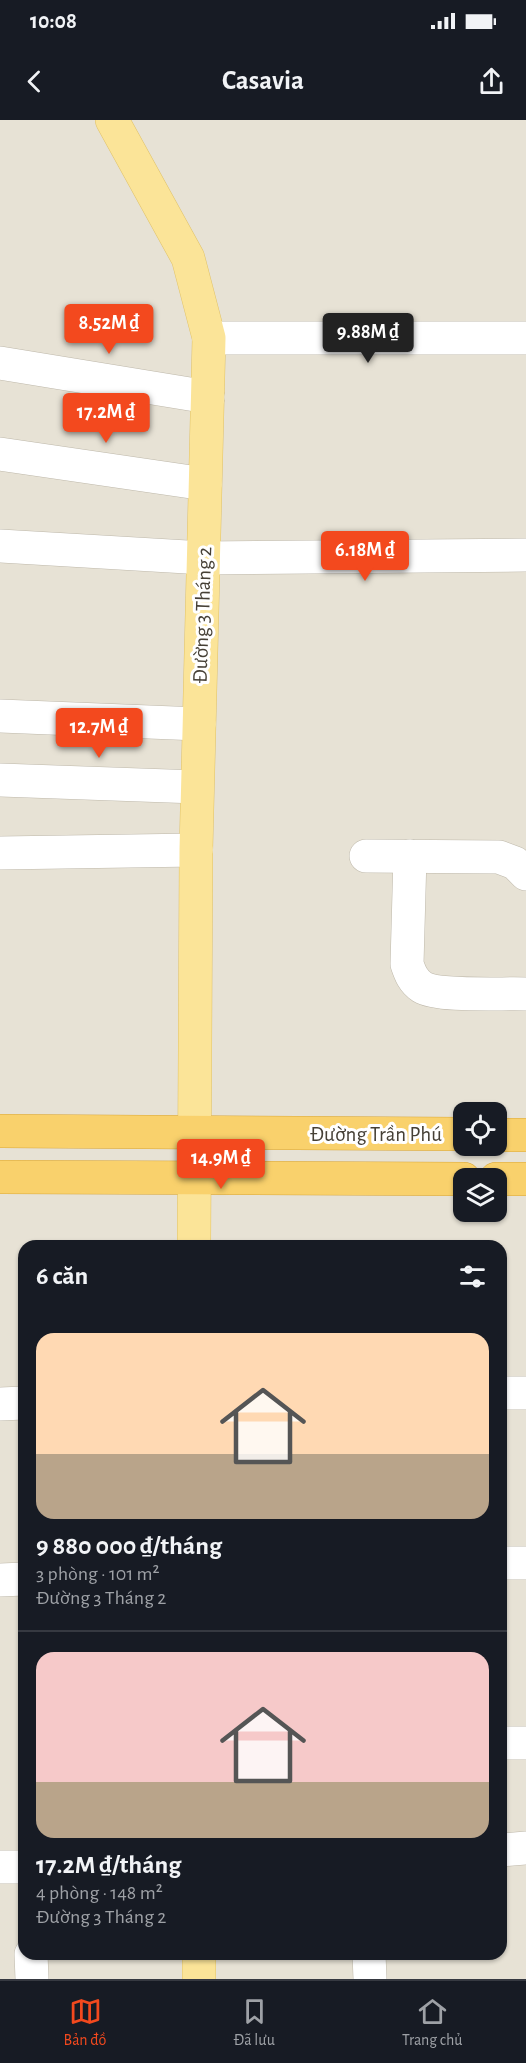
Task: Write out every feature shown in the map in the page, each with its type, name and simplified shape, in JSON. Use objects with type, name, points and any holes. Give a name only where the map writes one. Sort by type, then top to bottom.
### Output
[{"type":"highway","name":"Đường Trần Phú","points":[[0,1131],[453,1134]]},
{"type":"highway","points":[[507,1134],[526,1135]]},
{"type":"highway","points":[[0,1177],[453,1179]]},
{"type":"highway","points":[[507,1179],[526,1179]]},
{"type":"main road","name":"Đường 3 Tháng 2","points":[[112,120],[188,258],[209,338],[197,787],[194,1240]]},
{"type":"main road","points":[[199,1960],[199,1979]]},
{"type":"street","points":[[209,338],[526,338]]},
{"type":"street","points":[[0,363],[208,397]]},
{"type":"street","points":[[0,454],[205,484]]},
{"type":"street","points":[[0,546],[204,558],[526,555]]},
{"type":"street","points":[[0,716],[199,724]]},
{"type":"street","points":[[0,780],[197,787]]},
{"type":"street","points":[[0,853],[196,850]]},
{"type":"street","points":[[366,856],[499,857],[515,863],[526,874]]},
{"type":"street","points":[[410,856],[406,964],[413,979],[423,988],[439,991],[526,994]]},
{"type":"street","points":[[507,1394],[526,1393]]},
{"type":"street","points":[[0,1404],[18,1403]]},
{"type":"street","points":[[507,1563],[526,1563]]},
{"type":"street","points":[[0,1580],[18,1578]]},
{"type":"street","points":[[507,1743],[526,1743]]},
{"type":"street","points":[[507,1850],[526,1848]]},
{"type":"street","points":[[0,1867],[18,1867]]},
{"type":"street","points":[[31,1960],[32,1979]]},
{"type":"street","points":[[369,1960],[370,1979]]},
{"type":"shaded area","points":[[0,120],[526,120],[526,1979],[0,1979]]}]
